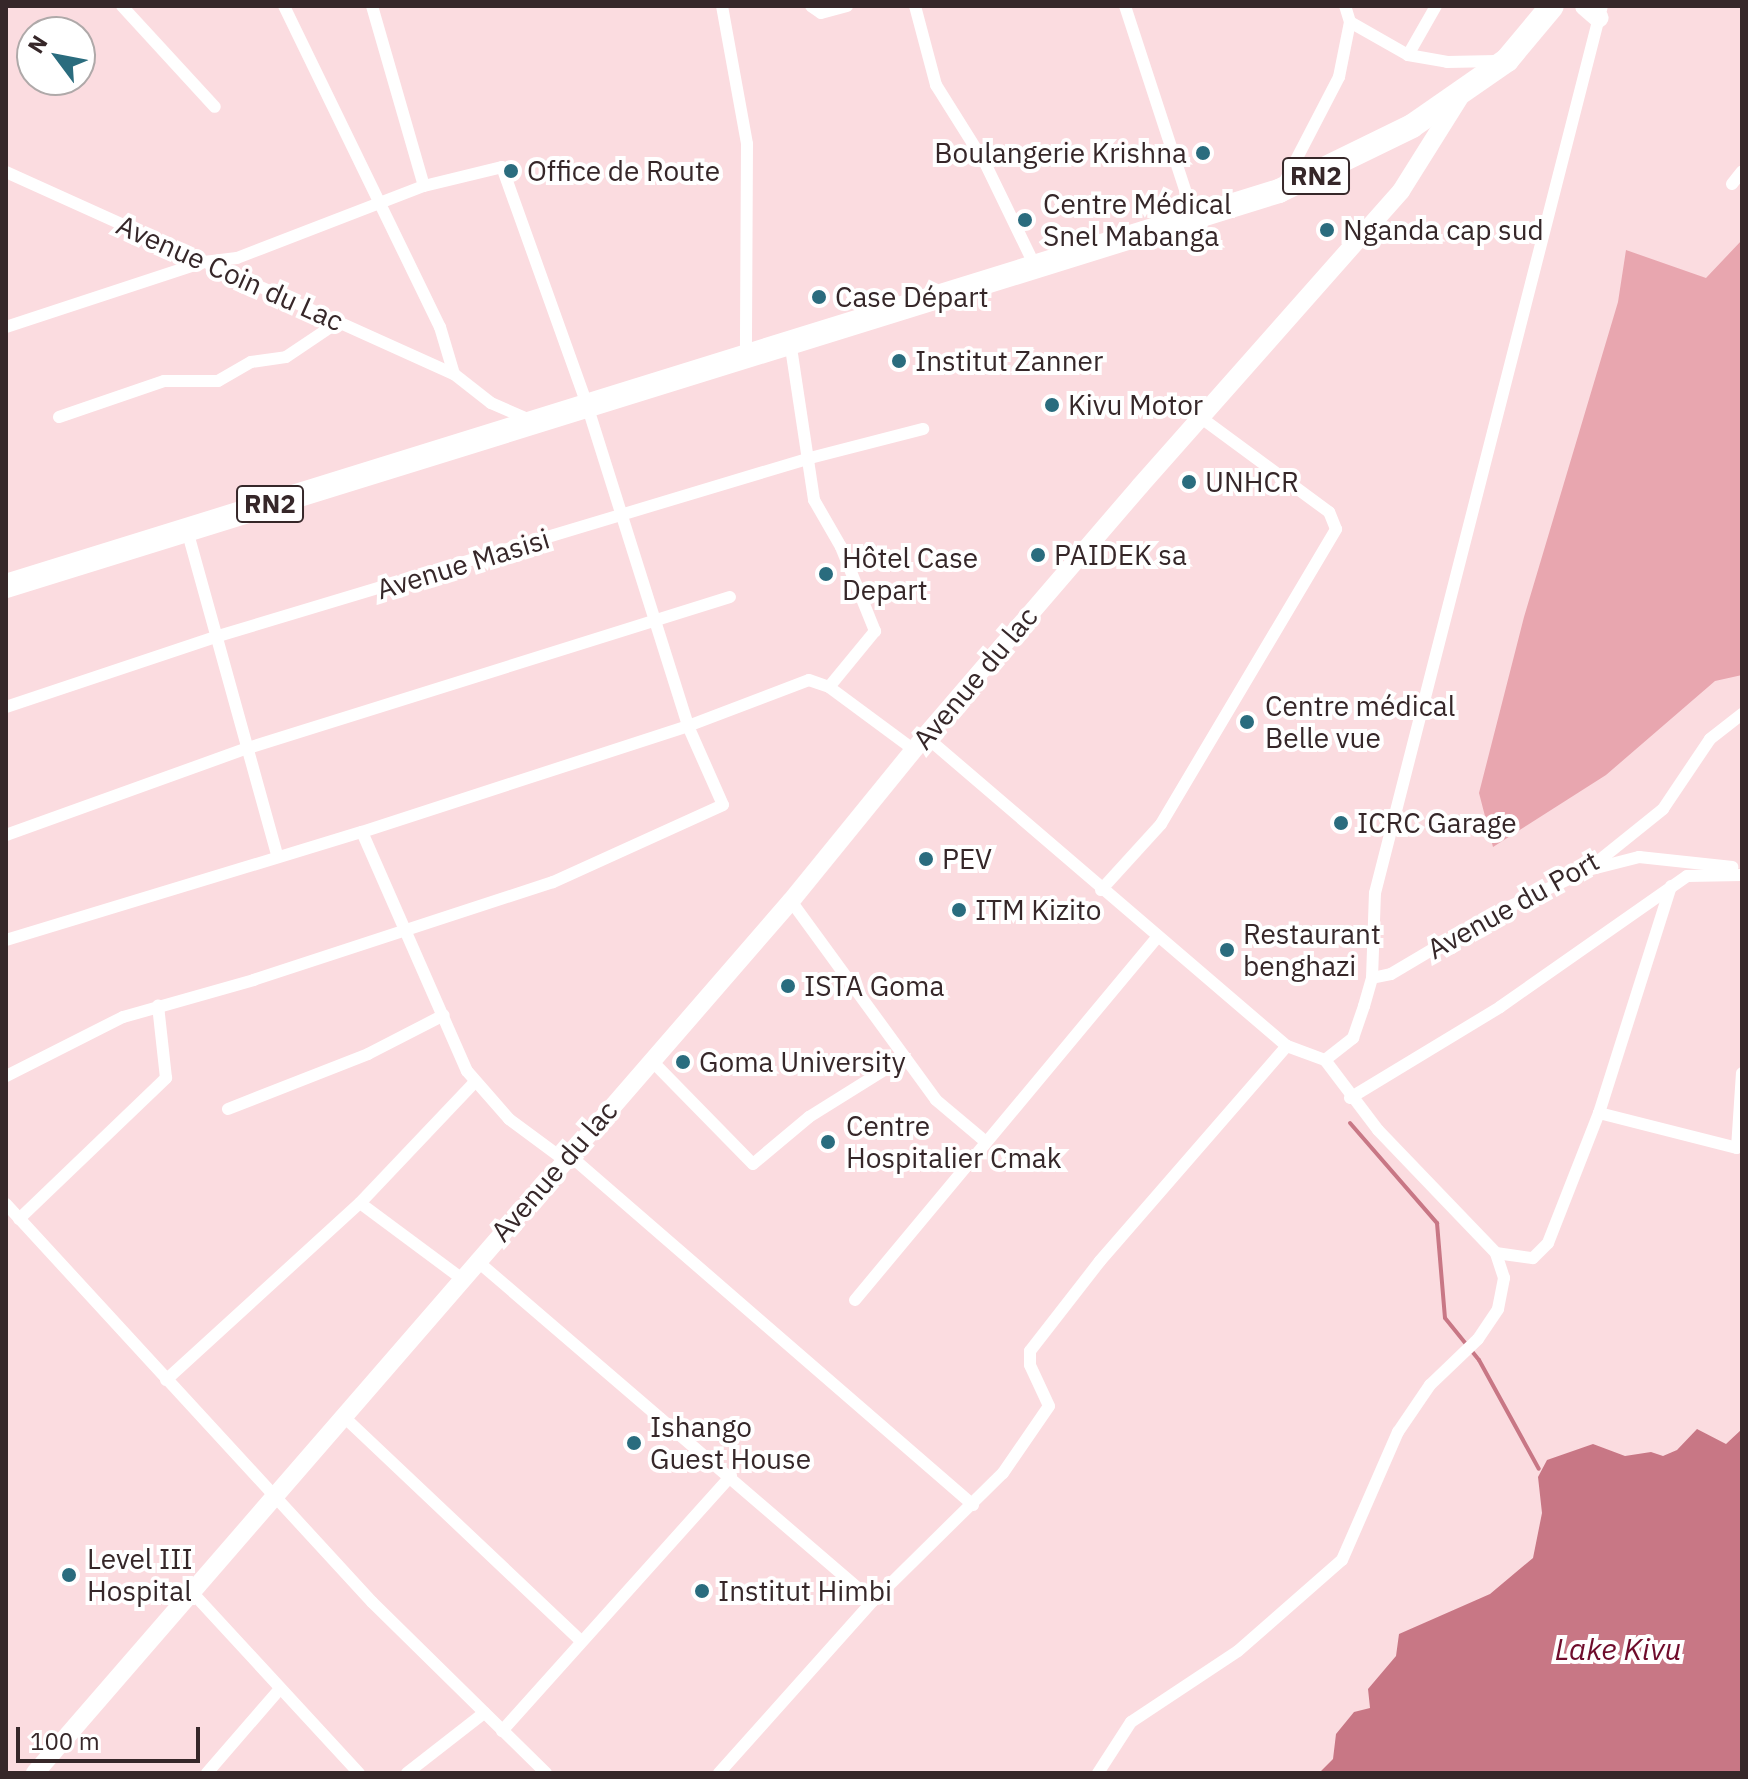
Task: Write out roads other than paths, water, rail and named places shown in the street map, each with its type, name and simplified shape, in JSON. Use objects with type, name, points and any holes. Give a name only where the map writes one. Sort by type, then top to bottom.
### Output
[{"type":"highway","name":"RN2","points":[[6,586],[1279,191],[1368,151],[1464,90],[1507,60],[1552,6]]},
{"type":"main road","name":"Avenue du lac","points":[[35,1773],[272,1494],[791,901],[920,743],[1200,417],[1401,191],[1464,90]]},
{"type":"street","points":[[122,6],[215,107]]},
{"type":"street","points":[[284,6],[376,205],[440,327],[454,374]]},
{"type":"street","points":[[372,6],[424,186]]},
{"type":"street","points":[[722,6],[747,144],[746,355]]},
{"type":"street","points":[[811,6],[821,13],[847,6]]},
{"type":"street","points":[[915,6],[941,95],[985,163],[1035,266]]},
{"type":"street","points":[[1125,6],[1194,217]]},
{"type":"street","points":[[1279,191],[1332,94],[1350,22],[1345,6]]},
{"type":"street","points":[[1408,55],[1436,6]]},
{"type":"street","points":[[1325,1060],[1353,1038],[1372,978],[1375,893],[1595,10]]},
{"type":"street","points":[[1350,22],[1408,55],[1447,62],[1507,60]]},
{"type":"street","points":[[6,327],[204,262],[237,258],[424,186],[497,166],[506,172],[587,405],[653,623],[688,726],[723,805],[553,882],[403,928],[254,980],[123,1017],[6,1076]]},
{"type":"street","points":[[1732,184],[1742,171]]},
{"type":"street","name":"Avenue Coin du Lac","points":[[6,172],[454,374],[491,403],[534,421]]},
{"type":"street","points":[[59,417],[164,381],[218,381],[251,362],[286,357],[338,322]]},
{"type":"street","points":[[790,341],[814,500],[841,547],[875,631],[829,687]]},
{"type":"street","points":[[1101,890],[1161,824],[1336,529],[1329,512],[1200,417]]},
{"type":"street","name":"Avenue Masisi","points":[[6,707],[215,637],[810,458],[923,429]]},
{"type":"street","points":[[187,530],[277,855]]},
{"type":"street","points":[[6,835],[248,748],[730,597]]},
{"type":"street","points":[[6,940],[191,886],[277,855],[362,832],[688,726],[809,680],[829,687],[920,743],[1287,1046],[1325,1060],[1350,1098],[1496,1253],[1504,1278],[1498,1309],[1478,1339],[1430,1385],[1398,1432],[1342,1560],[1238,1651],[1131,1722],[1098,1773]]},
{"type":"street","name":"Avenue du Port","points":[[1372,978],[1391,974],[1487,917],[1586,871],[1663,809],[1710,739],[1742,714]]},
{"type":"street","points":[[362,832],[475,1082],[509,1119],[566,1156],[973,1505]]},
{"type":"street","points":[[1586,871],[1639,857],[1742,867]]},
{"type":"street","points":[[1350,1098],[1500,1007],[1671,886],[1697,873],[1742,875]]},
{"type":"street","points":[[1496,1253],[1522,1260],[1542,1252],[1599,1113],[1671,886]]},
{"type":"street","points":[[791,901],[936,1100],[986,1142]]},
{"type":"street","points":[[855,1300],[1157,938]]},
{"type":"street","points":[[19,1219],[166,1078],[158,1005]]},
{"type":"street","points":[[228,1109],[368,1054],[444,1015]]},
{"type":"street","points":[[719,1773],[873,1601],[973,1505],[1047,1414],[1049,1399],[1030,1365],[1030,1351],[1100,1261],[1287,1046]]},
{"type":"street","points":[[652,1061],[753,1164],[809,1117],[905,1057]]},
{"type":"street","points":[[1599,1113],[1737,1148],[1742,1073]]},
{"type":"street","points":[[166,1380],[360,1203],[475,1082]]},
{"type":"street","points":[[360,1203],[461,1278]]},
{"type":"street","points":[[6,1204],[272,1494],[546,1773]]},
{"type":"street","name":"Avenue du lac","points":[[476,1260],[873,1601]]},
{"type":"street","points":[[342,1415],[580,1640]]},
{"type":"street","points":[[502,1731],[580,1640],[731,1476]]},
{"type":"street","points":[[190,1590],[279,1690],[359,1773]]},
{"type":"street","points":[[207,1773],[279,1690]]},
{"type":"street","points":[[407,1773],[484,1713]]},
{"type":"water","name":"Lake Kivu","points":[[1697,1429],[1726,1444],[1742,1429],[1742,1773],[1319,1773],[1333,1759],[1336,1734],[1354,1712],[1370,1708],[1368,1689],[1396,1656],[1399,1634],[1490,1594],[1533,1558],[1542,1513],[1538,1477],[1547,1460],[1593,1444],[1625,1456],[1651,1452],[1663,1456],[1677,1450]]},
{"type":"waterway","points":[[1350,1123],[1437,1223],[1445,1318],[1479,1360],[1539,1469]]},
{"type":"place","name":"Boulangerie Krishna","points":[[1203,153]]},
{"type":"place","name":"Office de Route","points":[[511,171]]},
{"type":"place","name":"Centre Médical Snel Mabanga","points":[[1025,220]]},
{"type":"place","name":"Nganda cap sud","points":[[1327,230]]},
{"type":"place","name":"Case Départ","points":[[819,297]]},
{"type":"place","name":"Institut Zanner","points":[[899,361]]},
{"type":"place","name":"Kivu Motor","points":[[1052,405]]},
{"type":"place","name":"UNHCR","points":[[1189,482]]},
{"type":"place","name":"PAIDEK sa","points":[[1038,555]]},
{"type":"place","name":"Hôtel Case Depart","points":[[826,574]]},
{"type":"place","name":"Centre médical Belle vue","points":[[1247,722]]},
{"type":"place","name":"ICRC Garage","points":[[1341,823]]},
{"type":"place","name":"PEV","points":[[926,859]]},
{"type":"place","name":"ITM Kizito","points":[[959,910]]},
{"type":"place","name":"Restaurant benghazi","points":[[1227,950]]},
{"type":"place","name":"ISTA Goma","points":[[788,986]]},
{"type":"place","name":"Goma University","points":[[683,1062]]},
{"type":"place","name":"Centre Hospitalier Cmak","points":[[828,1142]]},
{"type":"place","name":"Ishango Guest House","points":[[634,1443]]},
{"type":"place","name":"Level III Hospital","points":[[69,1575]]},
{"type":"place","name":"Institut Himbi","points":[[702,1591]]}]
